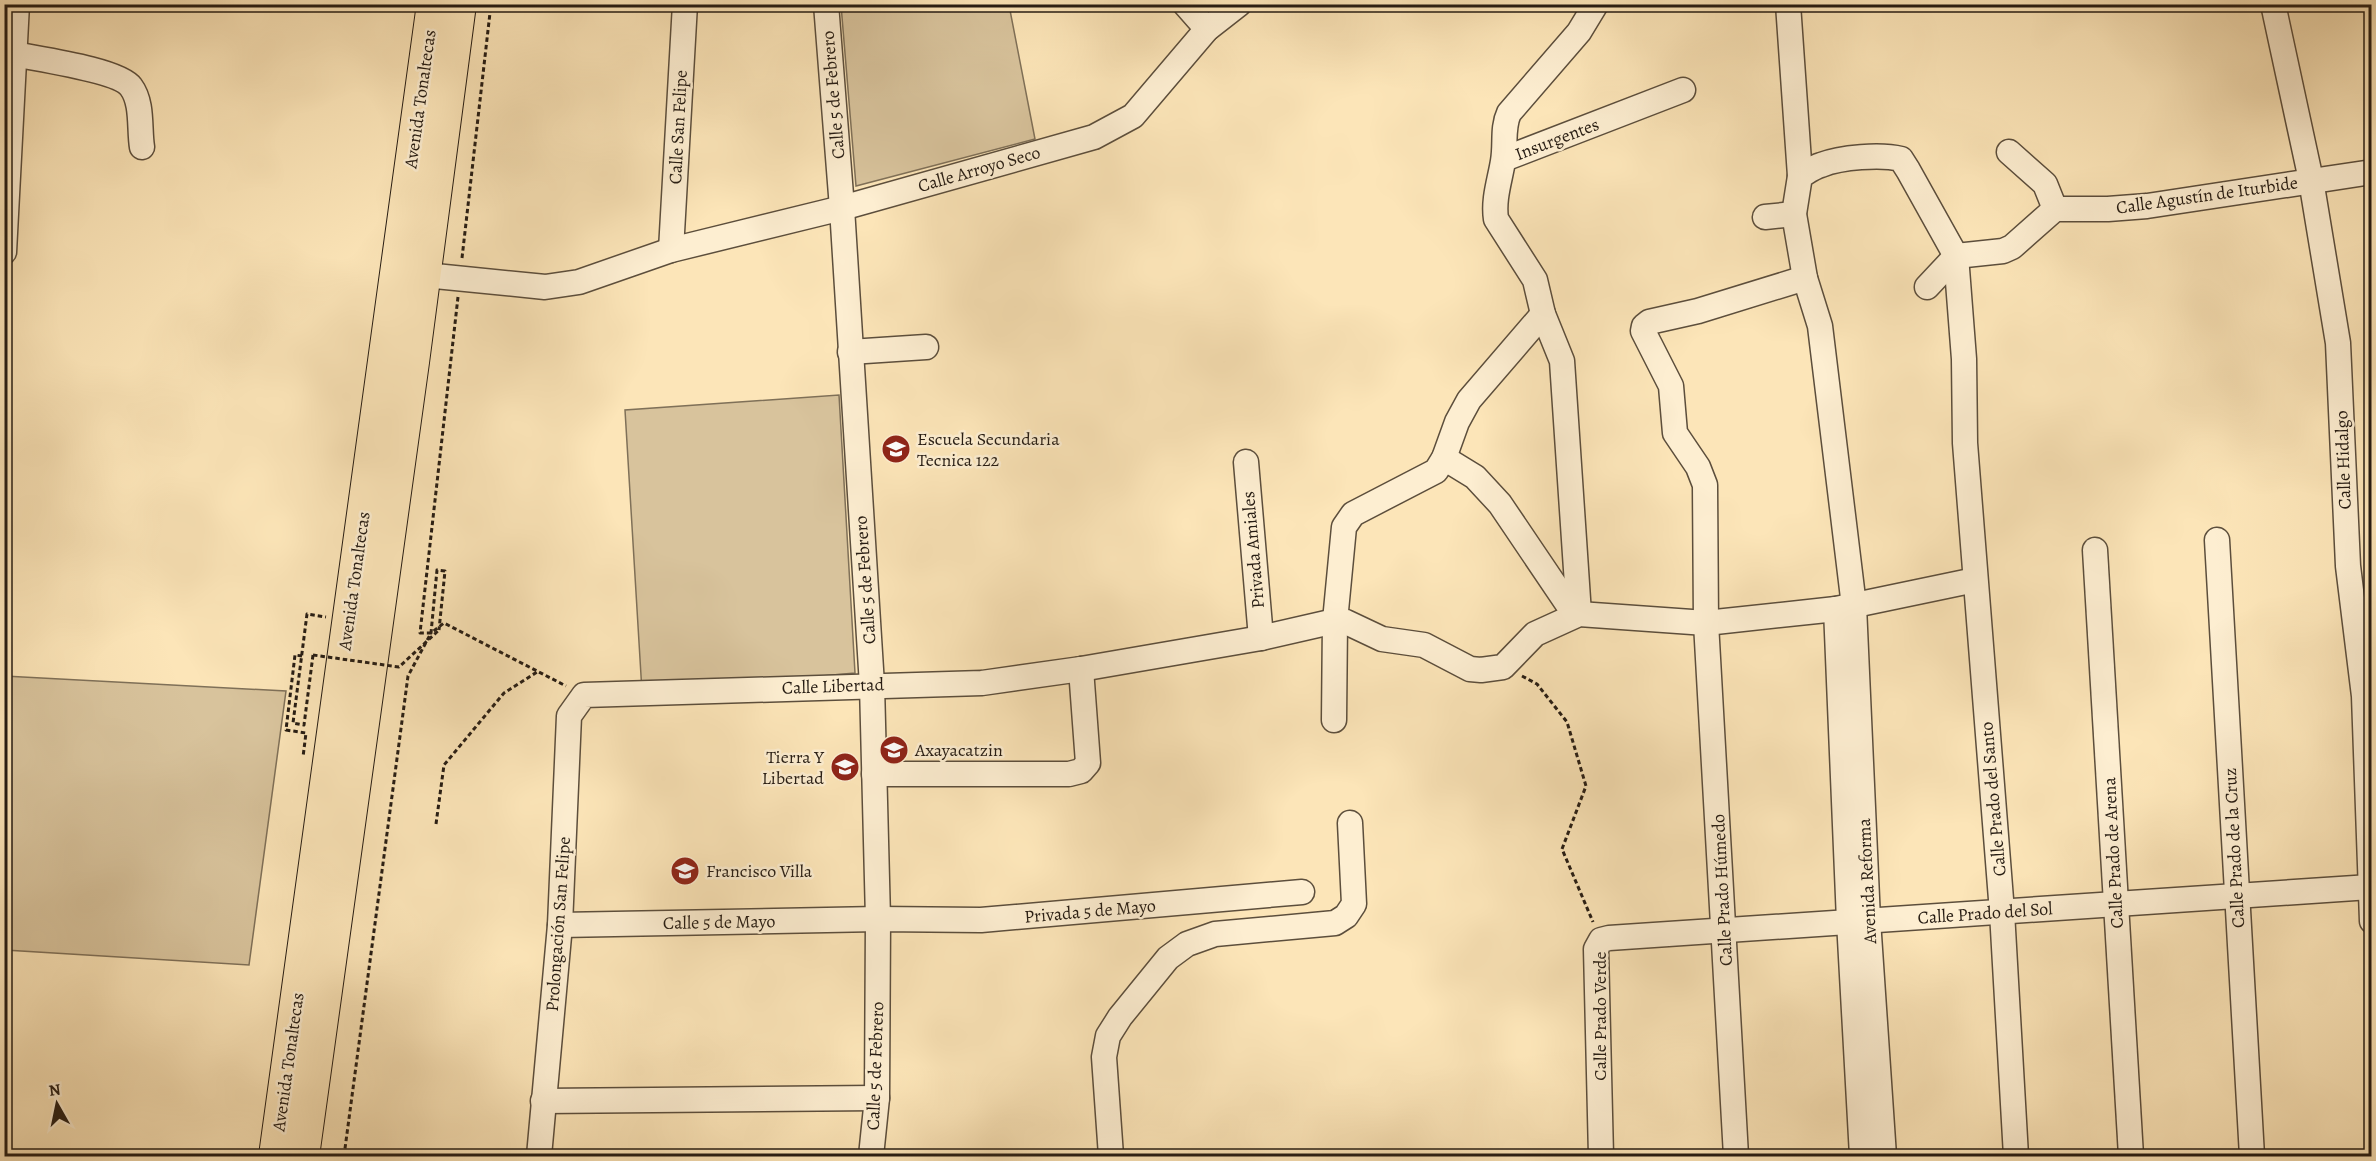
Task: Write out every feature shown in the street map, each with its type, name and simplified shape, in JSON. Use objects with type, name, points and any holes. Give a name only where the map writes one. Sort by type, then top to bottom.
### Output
[{"type":"main road","name":"Avenida Tonaltecas","points":[[275,1156],[433,4]]},
{"type":"main road","name":"Avenida Tonaltecas","points":[[303,1156],[425,275],[460,4]]},
{"type":"street","points":[[4,252],[17,4]]},
{"type":"street","name":"Calle San Felipe","points":[[671,250],[685,4]]},
{"type":"street","name":"Calle 5 de Febrero","points":[[826,4],[842,208],[873,685],[878,919],[877,1098],[871,1156]]},
{"type":"street","points":[[1185,4],[1207,29]]},
{"type":"street","name":"Calle Arroyo Seco","points":[[425,275],[545,286],[579,282],[671,250],[842,208],[1094,137],[1133,116],[1207,29],[1239,4]]},
{"type":"street","name":"Insurgentes","points":[[1596,4],[1579,32],[1509,113],[1504,126],[1504,159],[1683,90]]},
{"type":"street","name":"Avenida Reforma","points":[[1788,4],[1800,176],[1794,214],[1805,278],[1820,326],[1845,607],[1859,921],[1862,1156]]},
{"type":"street","name":"Calle Hidalgo","points":[[2272,4],[2311,180],[2338,343],[2348,566],[2364,696],[2372,921]]},
{"type":"street","points":[[15,54],[109,74],[125,82],[132,88],[138,105],[142,147]]},
{"type":"street","points":[[1927,287],[1956,256],[2003,251],[2012,247],[2055,209],[2045,184],[2009,152]]},
{"type":"street","points":[[1800,176],[1823,164],[1847,159],[1890,156],[1901,159],[1956,256]]},
{"type":"street","points":[[1504,159],[1495,199],[1496,219],[1531,271],[1543,314],[1562,361],[1577,614]]},
{"type":"street","name":"Calle Agustín de Iturbide","points":[[2055,209],[2147,206],[2372,172]]},
{"type":"street","points":[[1765,217],[1794,214]]},
{"type":"street","name":"Calle Prado del Santo","points":[[1956,256],[1964,359],[1965,443],[2002,912],[2016,1156]]},
{"type":"street","name":"Calle Prado Húmedo","points":[[1736,1156],[1706,623],[1705,485],[1698,467],[1675,433],[1671,386],[1643,331],[1644,326],[1649,322],[1698,311],[1805,278]]},
{"type":"street","points":[[1334,720],[1335,621],[1344,528],[1347,520],[1353,514],[1436,471],[1469,400],[1543,314]]},
{"type":"street","points":[[850,352],[926,347]]},
{"type":"street","points":[[1444,458],[1475,477],[1500,504],[1577,614]]},
{"type":"street","name":"Privada Amiales","points":[[1246,462],[1261,638]]},
{"type":"street","name":"Calle Prado de la Cruz","points":[[2217,540],[2252,1156]]},
{"type":"street","name":"Calle Prado de Arena","points":[[2094,550],[2131,1156]]},
{"type":"street","points":[[1335,621],[1346,622],[1382,639],[1424,645],[1470,669],[1503,667],[1535,634],[1577,614],[1706,623],[1845,607],[1975,580]]},
{"type":"street","name":"Calle Libertad","points":[[584,695],[982,683],[1081,669],[1261,638],[1335,621]]},
{"type":"street","points":[[874,774],[1069,774],[1081,771],[1088,763],[1081,669]]},
{"type":"street","name":"Prolongación San Felipe","points":[[539,1156],[560,925],[569,716],[584,695]]},
{"type":"street","points":[[1111,1156],[1104,1057],[1108,1036],[1120,1017],[1168,958],[1187,944],[1215,934],[1335,923],[1346,916],[1354,904],[1350,823]]},
{"type":"street","name":"Calle Prado del Sol","points":[[1601,940],[2370,887]]},
{"type":"street","name":"Privada 5 de Mayo","points":[[878,919],[981,921],[1302,892]]},
{"type":"street","name":"Calle 5 de Mayo","points":[[560,925],[878,919]]},
{"type":"street","name":"Avenida Reforma","points":[[1859,921],[1884,1156]]},
{"type":"street","name":"Calle Prado Verde","points":[[1601,940],[1596,949],[1601,1156]]},
{"type":"street","points":[[543,1101],[877,1098]]},
{"type":"path","points":[[491,4],[420,633],[431,633],[444,623],[584,695]]},
{"type":"path","points":[[307,614],[293,723],[304,725],[313,655],[399,667],[438,630],[445,571],[437,570],[431,633],[408,676],[344,1156]]},
{"type":"path","points":[[302,656],[295,655],[285,730],[306,734],[302,763]]},
{"type":"path","points":[[436,824],[444,765],[504,693],[537,672]]},
{"type":"path","name":"Calle Prado Verde","points":[[1537,684],[1567,722],[1586,786],[1562,849],[1601,940]]},
{"type":"shaded area","points":[[841,5],[1009,5],[1035,139],[856,186]]},
{"type":"shaded area","points":[[839,395],[855,673],[642,692],[625,410]]},
{"type":"shaded area","points":[[4,676],[286,691],[249,965],[5,950]]},
{"type":"place","name":"Escuela Secundaria Tecnica 122","points":[[896,449]]},
{"type":"place","name":"Axayacatzin","points":[[894,750]]},
{"type":"place","name":"Tierra Y Libertad","points":[[845,767]]},
{"type":"place","name":"Francisco Villa","points":[[685,871]]}]
